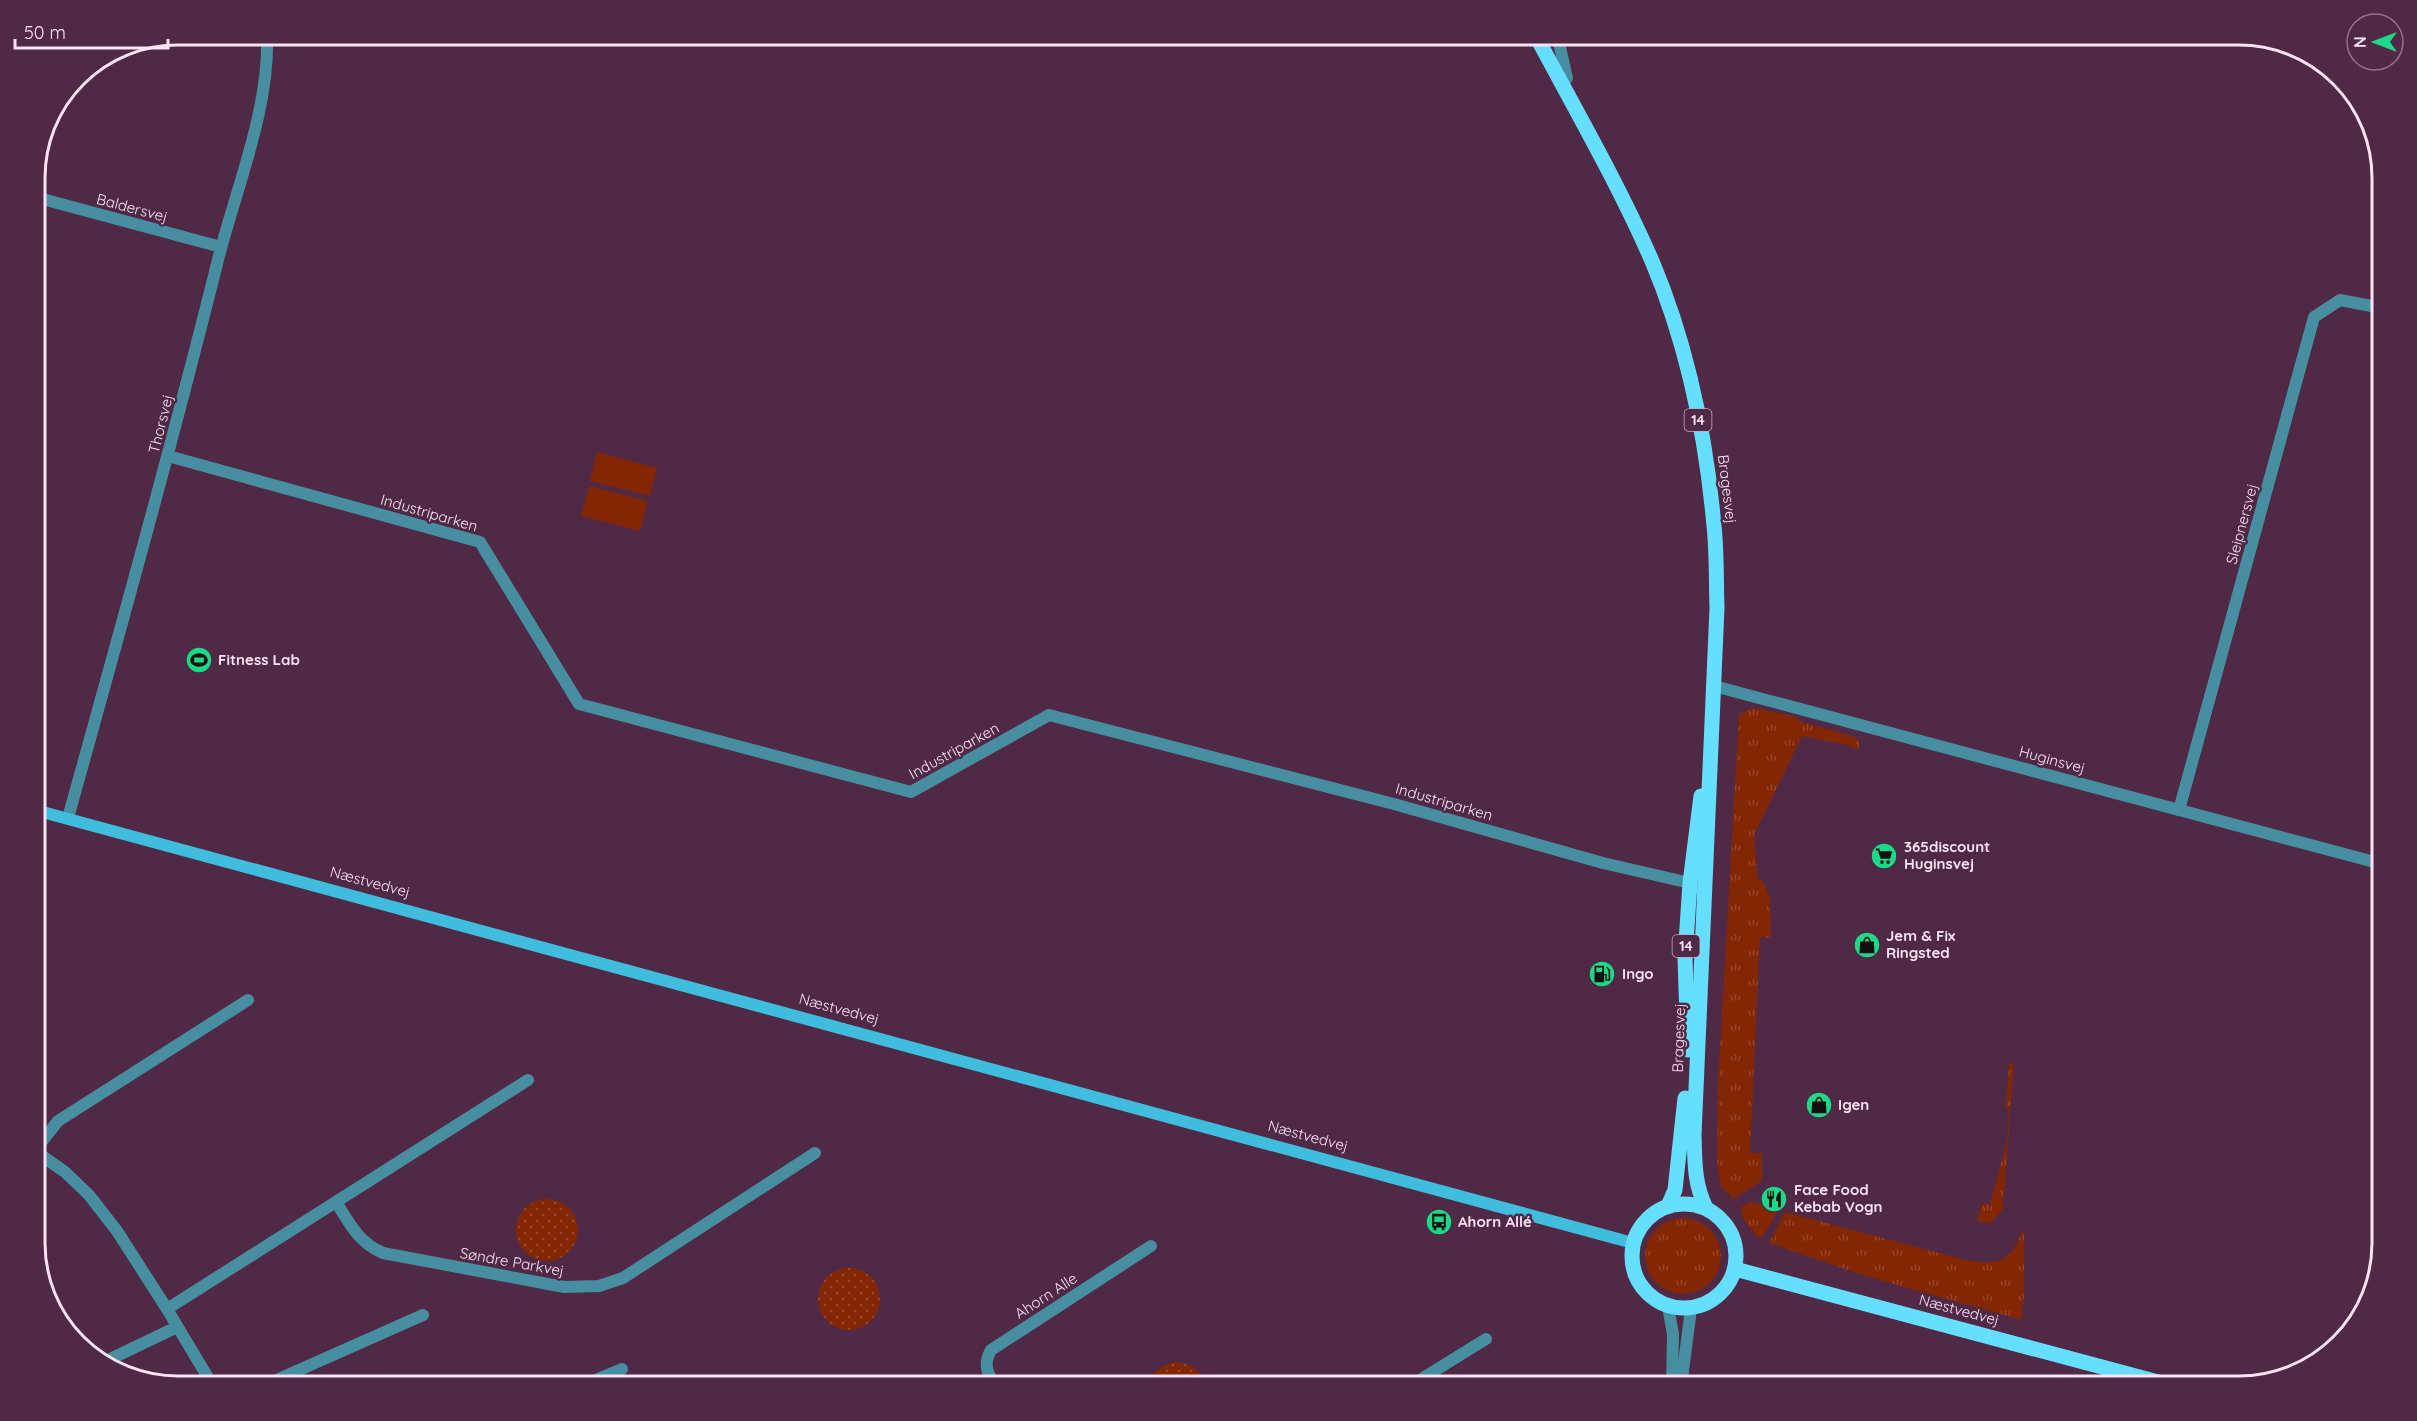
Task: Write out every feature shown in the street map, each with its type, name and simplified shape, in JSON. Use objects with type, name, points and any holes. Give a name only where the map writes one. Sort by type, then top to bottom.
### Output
[{"type":"main road","name":"Bragesvej","points":[[1541,45],[1609,170],[1652,262],[1685,360],[1707,465],[1714,528],[1717,608],[1694,1135],[1695,1178],[1706,1209]]},
{"type":"main road","name":"Bragesvej","points":[[1552,45],[1609,170]]},
{"type":"main road","name":"Bragesvej","points":[[1668,1206],[1676,1190],[1684,1123],[1688,1055],[1685,957],[1690,884],[1714,686]]},
{"type":"main road","name":"Næstvedvej","points":[[45,812],[1633,1243]]},
{"type":"main road","points":[[1690,884],[1701,878],[1705,867]]},
{"type":"main road","points":[[1691,1204],[1719,1217],[1729,1230],[1736,1253],[1735,1269],[1722,1292],[1708,1303],[1691,1309],[1668,1307],[1654,1300],[1638,1282],[1631,1259],[1633,1243],[1639,1230],[1648,1218],[1668,1206],[1691,1204]]},
{"type":"main road","name":"Næstvedvej","points":[[1735,1269],[2136,1376]]},
{"type":"street","name":"Thorsvej","points":[[68,818],[168,456],[221,248],[255,130],[268,45]]},
{"type":"street","name":"Bragesvej","points":[[1560,45],[1568,78]]},
{"type":"street","name":"Baldersvej","points":[[45,200],[221,248]]},
{"type":"street","name":"Sleipnersvej","points":[[2179,810],[2314,317],[2340,300],[2372,306]]},
{"type":"street","name":"Industriparken","points":[[168,456],[480,542],[579,704],[911,792],[1050,715],[1394,804],[1603,863],[1690,884]]},
{"type":"street","name":"Huginsvej","points":[[1714,686],[2372,861]]},
{"type":"street","points":[[1690,884],[1698,896],[1695,948],[1699,995]]},
{"type":"street","points":[[45,1137],[58,1121],[248,1000]]},
{"type":"street","points":[[167,1309],[528,1080]]},
{"type":"street","name":"Søndre Parkvej","points":[[336,1202],[357,1235],[369,1246],[383,1253],[564,1287],[599,1286],[623,1278],[815,1154]]},
{"type":"street","points":[[45,1157],[65,1172],[89,1195],[117,1230],[207,1376]]},
{"type":"street","name":"Ahorn Alle","points":[[989,1376],[986,1359],[991,1350],[1151,1246]]},
{"type":"street","points":[[1668,1307],[1673,1334],[1672,1376]]},
{"type":"street","points":[[1682,1376],[1691,1309]]},
{"type":"street","points":[[286,1376],[423,1315]]},
{"type":"street","points":[[112,1358],[177,1328]]},
{"type":"street","points":[[1426,1376],[1486,1339]]},
{"type":"street","points":[[605,1376],[622,1369]]},
{"type":"green space","points":[[597,452],[657,468],[650,496],[590,481]]},
{"type":"green space","points":[[589,486],[648,501],[640,531],[581,516]]},
{"type":"green space","points":[[1750,709],[1761,709],[1798,717],[1798,721],[1853,736],[1859,741],[1859,750],[1848,745],[1802,736],[1754,835],[1758,881],[1762,879],[1770,898],[1771,938],[1760,937],[1750,1153],[1762,1153],[1762,1181],[1733,1199],[1720,1185],[1717,1160],[1718,1084],[1739,714]]},
{"type":"green space","points":[[2014,1063],[2003,1208],[1989,1223],[1977,1221],[1982,1203],[1990,1205],[2007,1141],[2009,1110],[2006,1108],[2009,1064]]},
{"type":"green space","points":[[547,1199],[564,1204],[569,1208],[573,1213],[578,1230],[573,1247],[569,1252],[564,1256],[547,1261],[530,1256],[525,1252],[521,1247],[516,1230],[521,1213],[525,1208],[530,1204]]},
{"type":"green space","points":[[1750,1202],[1775,1208],[1777,1213],[1761,1239],[1748,1225],[1741,1212],[1741,1207]]},
{"type":"green space","points":[[1785,1212],[1980,1262],[1994,1262],[2011,1253],[2024,1230],[2024,1295],[2021,1320],[1862,1275],[1769,1243]]},
{"type":"green space","points":[[1683,1218],[1697,1221],[1710,1229],[1718,1242],[1721,1256],[1718,1270],[1710,1283],[1697,1291],[1683,1294],[1669,1291],[1656,1283],[1648,1270],[1645,1256],[1648,1242],[1656,1229],[1669,1221]]},
{"type":"green space","points":[[849,1268],[866,1273],[871,1277],[875,1282],[880,1299],[875,1316],[871,1321],[866,1325],[849,1330],[832,1325],[827,1321],[823,1316],[818,1299],[823,1282],[827,1277],[832,1273]]},
{"type":"green space","points":[[1176,1362],[1187,1364],[1202,1376],[1153,1376],[1166,1365]]},
{"type":"place","name":"Fitness Lab","points":[[199,660]]},
{"type":"place","name":"365discount Huginsvej","points":[[1884,856]]},
{"type":"place","name":"Jem & Fix Ringsted","points":[[1867,945]]},
{"type":"place","name":"Ingo","points":[[1602,974]]},
{"type":"place","name":"Igen","points":[[1819,1105]]},
{"type":"place","name":"Face Food Kebab Vogn","points":[[1774,1199]]},
{"type":"place","name":"Ahorn Allé","points":[[1439,1222]]}]
